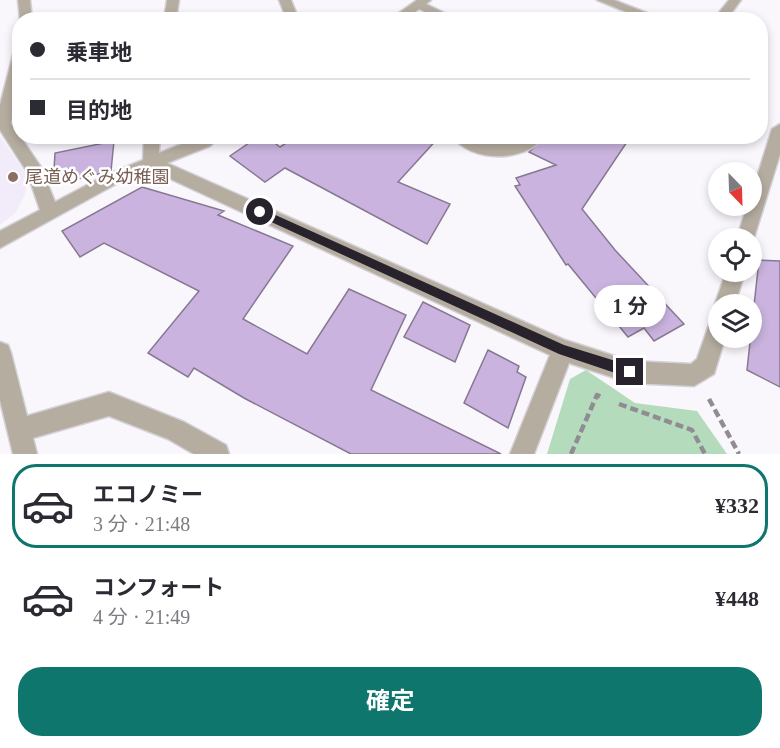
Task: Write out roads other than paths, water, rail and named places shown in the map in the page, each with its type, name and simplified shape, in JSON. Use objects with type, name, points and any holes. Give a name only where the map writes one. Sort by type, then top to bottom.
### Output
[{"type":"street","points":[[603,0],[637,12]]},
{"type":"street","points":[[725,12],[735,0]]},
{"type":"street","points":[[406,12],[421,2],[439,12]]},
{"type":"street","points":[[12,85],[3,123],[12,136]]},
{"type":"street","points":[[749,228],[780,129]]},
{"type":"street","points":[[17,144],[35,171],[50,212]]},
{"type":"street","points":[[151,162],[152,144]]},
{"type":"street","points":[[0,240],[110,180],[200,144]]},
{"type":"street","points":[[473,144],[483,150],[518,149],[526,144]]},
{"type":"street","points":[[151,162],[563,350],[630,372],[694,375],[706,366],[711,348]]},
{"type":"street","points":[[522,454],[563,350]]},
{"type":"street","points":[[0,353],[25,454]]},
{"type":"street","points":[[20,430],[109,404],[176,430],[217,454]]},
{"type":"place","name":"尾道めぐみ幼稚園","points":[[13,177]]}]
